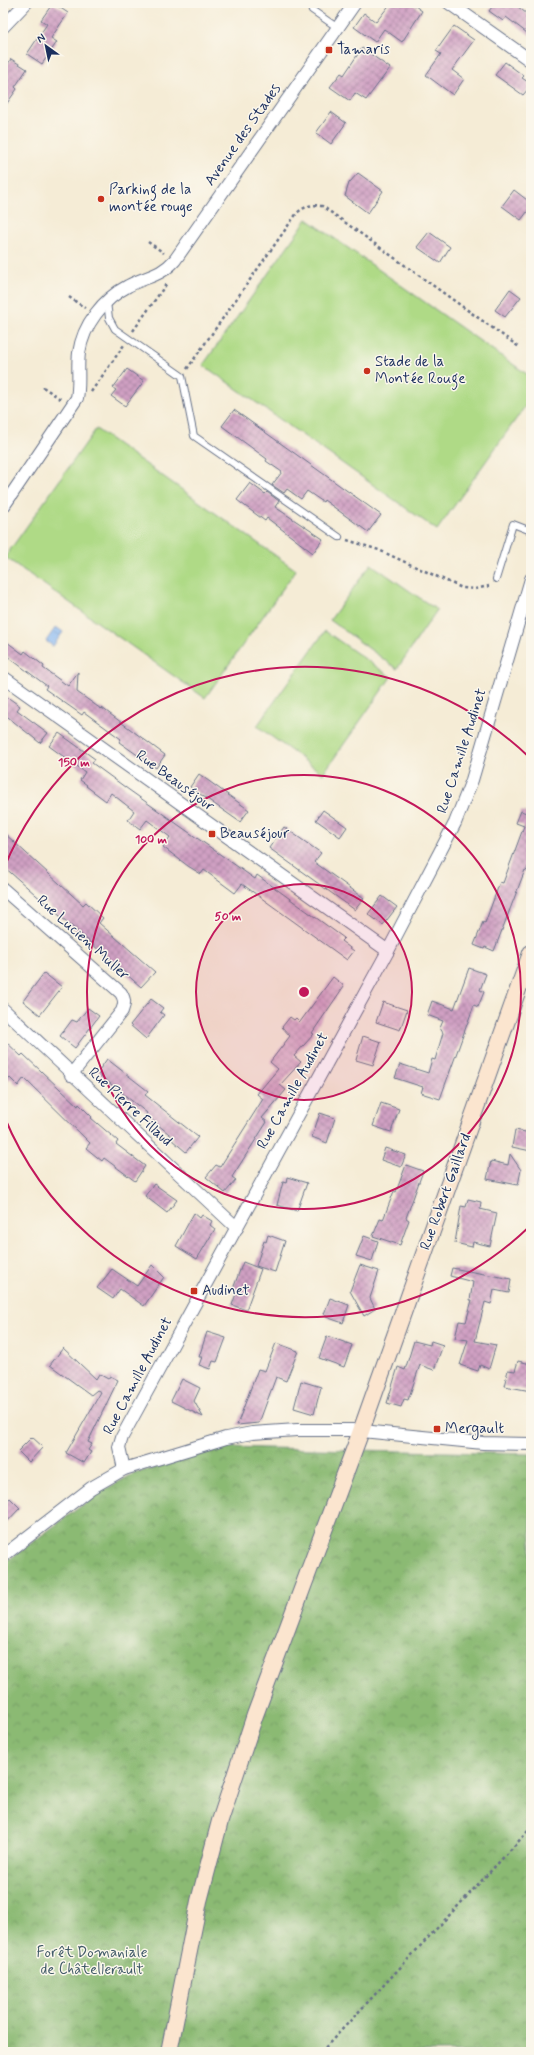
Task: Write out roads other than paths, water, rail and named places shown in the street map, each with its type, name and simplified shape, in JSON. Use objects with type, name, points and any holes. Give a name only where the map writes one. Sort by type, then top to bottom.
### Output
[{"type":"street","points":[[3,27],[26,3]]},
{"type":"street","name":"Avenue des Stades","points":[[3,507],[77,398],[79,389],[79,352],[85,332],[95,315],[107,300],[125,287],[166,270],[175,260],[355,3]]},
{"type":"street","points":[[449,3],[531,61]]},
{"type":"street","name":"Rue Camille Audinet","points":[[124,1470],[120,1459],[119,1447],[122,1437],[388,951],[456,823],[472,780],[531,579]]},
{"type":"street","name":"Rue Beauséjour","points":[[3,677],[388,951]]},
{"type":"street","name":"Rue Lucien Muller","points":[[3,889],[121,993],[124,998],[125,1004],[122,1011],[72,1075]]},
{"type":"street","name":"Rue Robert Gaillard","points":[[169,2052],[199,1902],[220,1821],[255,1715],[361,1431],[531,953]]},
{"type":"street","name":"Rue Pierre Fillaud","points":[[3,1009],[237,1228]]},
{"type":"street","points":[[3,1556],[91,1488],[124,1470],[226,1438],[252,1433],[297,1430],[361,1431],[483,1443],[531,1444]]},
{"type":"lane","points":[[312,10],[338,28]]},
{"type":"lane","points":[[107,300],[109,318],[115,329],[182,376],[194,436],[339,537]]},
{"type":"lane","points":[[496,579],[513,524],[531,531]]},
{"type":"water","points":[[56,627],[63,632],[53,646],[46,641]]},
{"type":"place","name":"Tamaris","points":[[329,50]]},
{"type":"place","name":"Parking de la montée rouge","points":[[101,199]]},
{"type":"place","name":"Stade de la Montée Rouge","points":[[367,371]]},
{"type":"place","name":"Beauséjour","points":[[212,834]]},
{"type":"place","name":"Audinet","points":[[194,1291]]},
{"type":"place","name":"Mergault","points":[[437,1429]]},
{"type":"park label","name":"Forêt Domaniale de Châtellerault","points":[[92,1962]]}]
